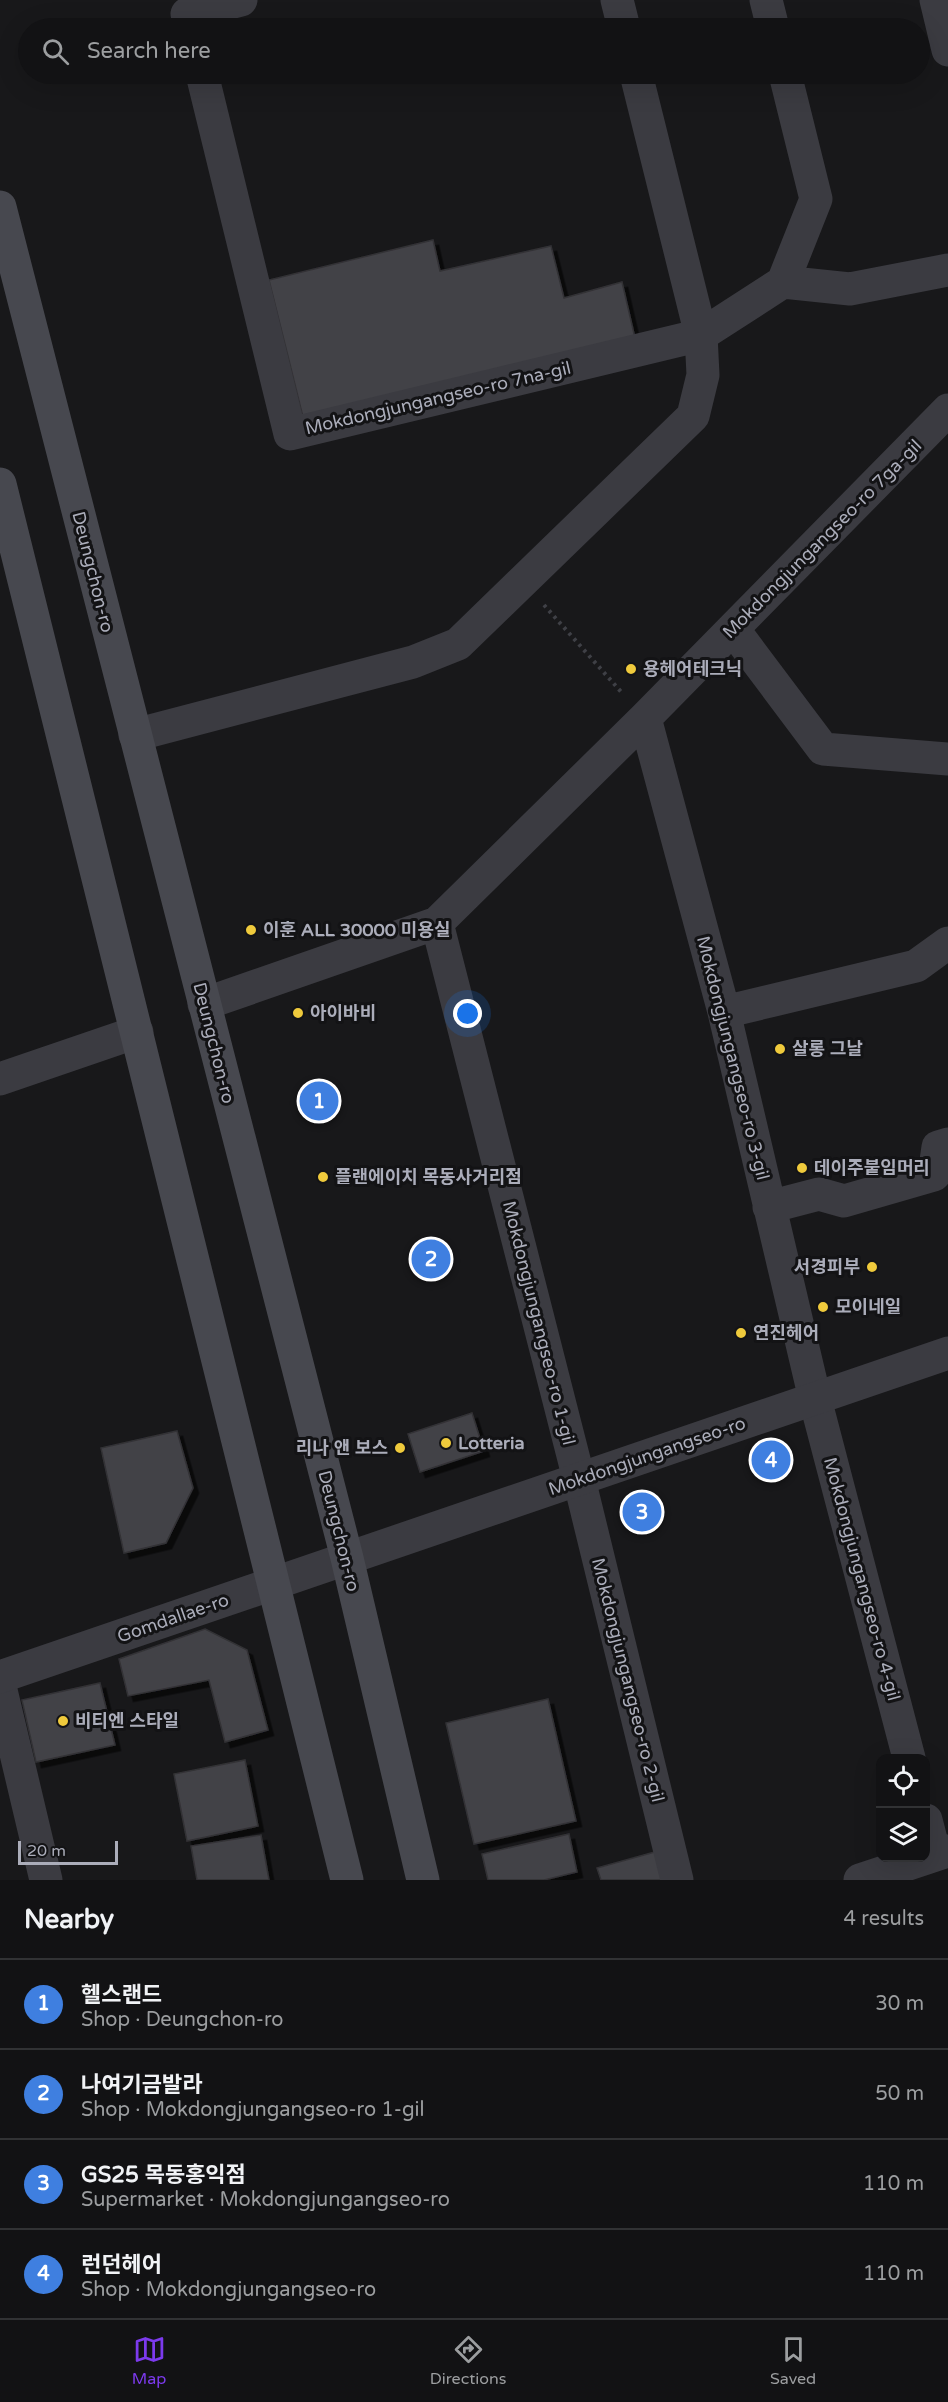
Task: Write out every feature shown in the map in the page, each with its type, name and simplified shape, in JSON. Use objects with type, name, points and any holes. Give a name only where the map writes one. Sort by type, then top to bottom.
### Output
[{"type":"main road","name":"Deungchon-ro","points":[[0,207],[346,1558],[423,1880]]},
{"type":"main road","points":[[0,484],[347,1880]]},
{"type":"street","points":[[188,18],[187,14],[242,0]]},
{"type":"street","points":[[617,0],[622,18]]},
{"type":"street","points":[[766,0],[770,18]]},
{"type":"street","points":[[936,0],[948,50]]},
{"type":"street","name":"Mokdongjungangseo-ro 7na-gil","points":[[204,84],[290,434],[701,335],[783,282]]},
{"type":"street","points":[[135,735],[413,662],[458,644],[693,416],[703,375],[701,335],[638,84]]},
{"type":"street","points":[[787,84],[816,200],[783,282],[850,289],[948,270]]},
{"type":"street","name":"Mokdongjungangseo-ro 7ga-gil","points":[[204,1004],[437,923],[645,718],[948,410]]},
{"type":"street","points":[[733,629],[823,748],[948,759]]},
{"type":"street","name":"Mokdongjungangseo-ro 3-gil","points":[[645,718],[724,1012],[815,1399]]},
{"type":"street","name":"Mokdongjungangseo-ro 1-gil","points":[[437,923],[579,1479]]},
{"type":"street","points":[[724,1012],[916,966],[948,943]]},
{"type":"street","points":[[0,1079],[137,1032]]},
{"type":"street","points":[[769,1208],[819,1194],[844,1201],[934,1176],[938,1147],[948,1144]]},
{"type":"street","name":"Mokdongjungangseo-ro","points":[[346,1558],[948,1353]]},
{"type":"street","name":"Mokdongjungangseo-ro 4-gil","points":[[815,1399],[908,1754]]},
{"type":"street","name":"Mokdongjungangseo-ro 2-gil","points":[[579,1479],[677,1880]]},
{"type":"street","name":"Gomdallae-ro","points":[[0,1677],[346,1558]]},
{"type":"street","points":[[0,1686],[46,1880]]},
{"type":"street","points":[[860,1880],[941,1853],[930,1829]]},
{"type":"path","points":[[522,580],[645,718]]},
{"type":"building","points":[[433,240],[440,271],[551,246],[564,298],[622,282],[635,338],[303,417],[269,280]]},
{"type":"building","name":"Lotteria","points":[[472,1413],[484,1451],[420,1472],[408,1434]]},
{"type":"building","points":[[177,1431],[193,1488],[166,1543],[124,1553],[101,1448]]},
{"type":"building","points":[[205,1629],[247,1650],[268,1730],[225,1742],[209,1680],[128,1696],[119,1659]]},
{"type":"building","points":[[100,1683],[115,1745],[36,1762],[22,1700]]},
{"type":"building","points":[[548,1699],[576,1821],[474,1844],[446,1723]]},
{"type":"building","points":[[245,1760],[258,1826],[187,1841],[174,1774]]},
{"type":"building","points":[[569,1834],[577,1872],[544,1880],[488,1880],[482,1854]]},
{"type":"building","points":[[261,1835],[269,1880],[197,1880],[191,1846]]},
{"type":"building","points":[[662,1850],[670,1880],[601,1880],[597,1868]]},
{"type":"place","name":"용헤어테크닉","points":[[631,669]]},
{"type":"place","name":"이훈 ALL 30000 미용실","points":[[251,930]]},
{"type":"place","name":"아이바비","points":[[298,1013]]},
{"type":"place","name":"살롱 그날","points":[[780,1049]]},
{"type":"place","name":"헬스랜드","points":[[319,1101]]},
{"type":"place","name":"데이주붙임머리","points":[[802,1168]]},
{"type":"place","name":"플랜에이치 목동사거리점","points":[[323,1177]]},
{"type":"place","name":"나여기금발라","points":[[431,1259]]},
{"type":"place","name":"서경피부","points":[[872,1267]]},
{"type":"place","name":"모이네일","points":[[823,1307]]},
{"type":"place","name":"연진헤어","points":[[741,1333]]},
{"type":"place","name":"Lotteria","points":[[446,1443]]},
{"type":"place","name":"리나 앤 보스","points":[[400,1448]]},
{"type":"place","name":"런던헤어","points":[[771,1460]]},
{"type":"place","name":"GS25 목동홍익점","points":[[642,1512]]},
{"type":"place","name":"비티엔 스타일","points":[[63,1721]]}]
